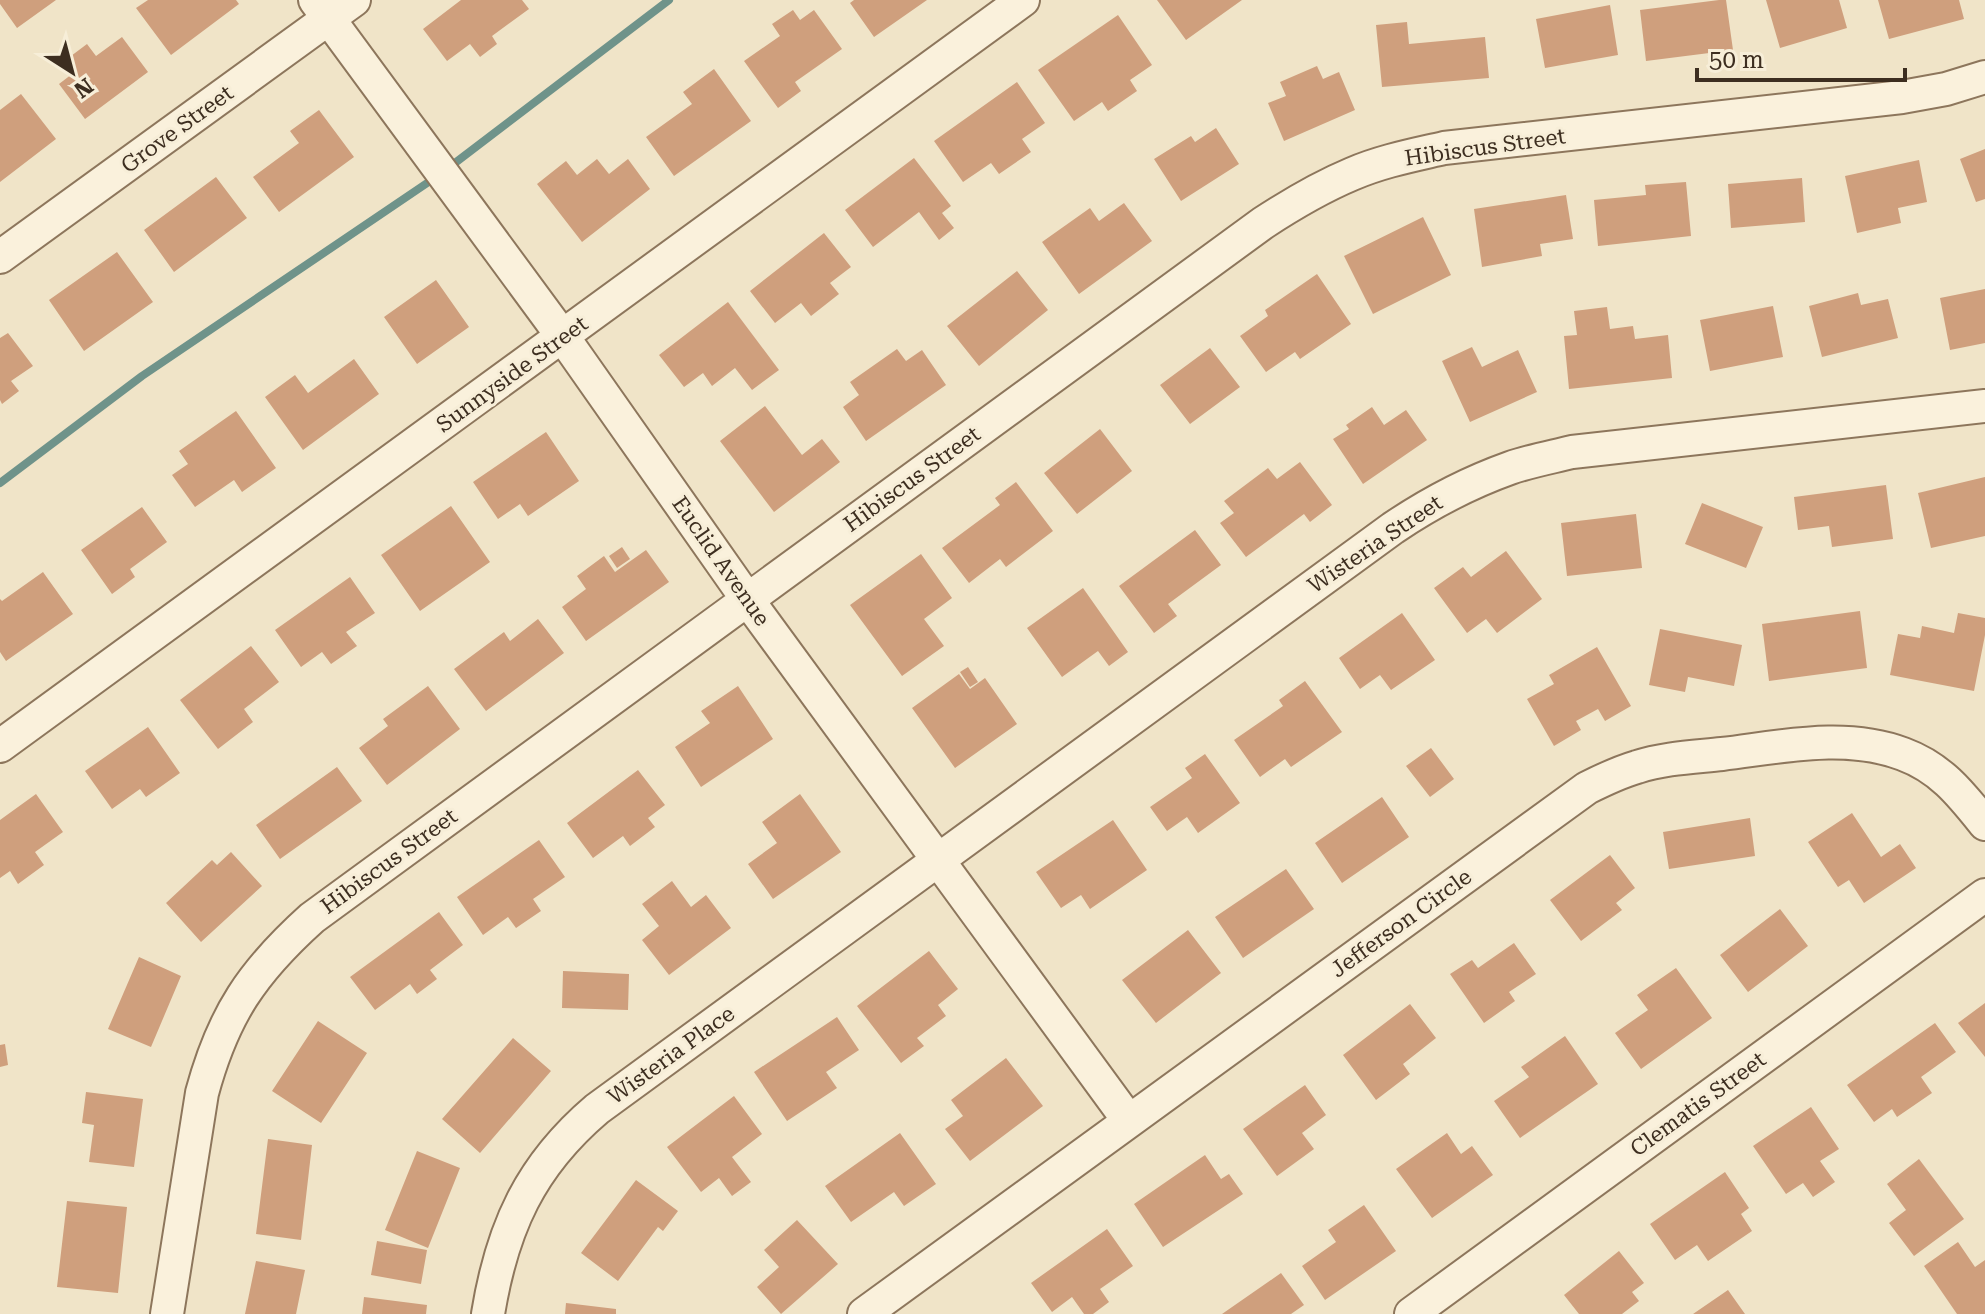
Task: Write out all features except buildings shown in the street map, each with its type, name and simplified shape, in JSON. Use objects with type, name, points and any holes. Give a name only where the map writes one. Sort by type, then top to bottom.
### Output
[{"type":"street","name":"Sunnyside Street","points":[[0,746],[1023,0]]},
{"type":"street","name":"Euclid Avenue","points":[[333,6],[440,172],[563,337],[747,599],[1129,1121]]},
{"type":"street","name":"Grove Street","points":[[0,257],[333,6]]},
{"type":"street","name":"Hibiscus Street","points":[[167,1314],[202,1093],[210,1064],[237,1004],[253,979],[282,945],[312,918],[1263,223],[1296,201],[1354,173],[1444,148],[1902,97],[1946,89],[1985,77]]},
{"type":"street","name":"Wisteria Street","points":[[938,860],[1393,528],[1457,489],[1513,467],[1572,452],[1985,406]]},
{"type":"street","name":"Jefferson Circle","points":[[864,1314],[1587,788],[1656,762],[1822,743],[1869,744],[1905,754],[1936,771],[1957,788],[1985,824]]},
{"type":"street","name":"Wisteria Place","points":[[488,1314],[506,1234],[530,1185],[558,1146],[597,1109],[938,860]]},
{"type":"street","name":"Clematis Street","points":[[1411,1314],[1985,895]]},
{"type":"waterway","points":[[447,169],[669,0]]},
{"type":"waterway","points":[[0,483],[142,376],[436,177]]}]
